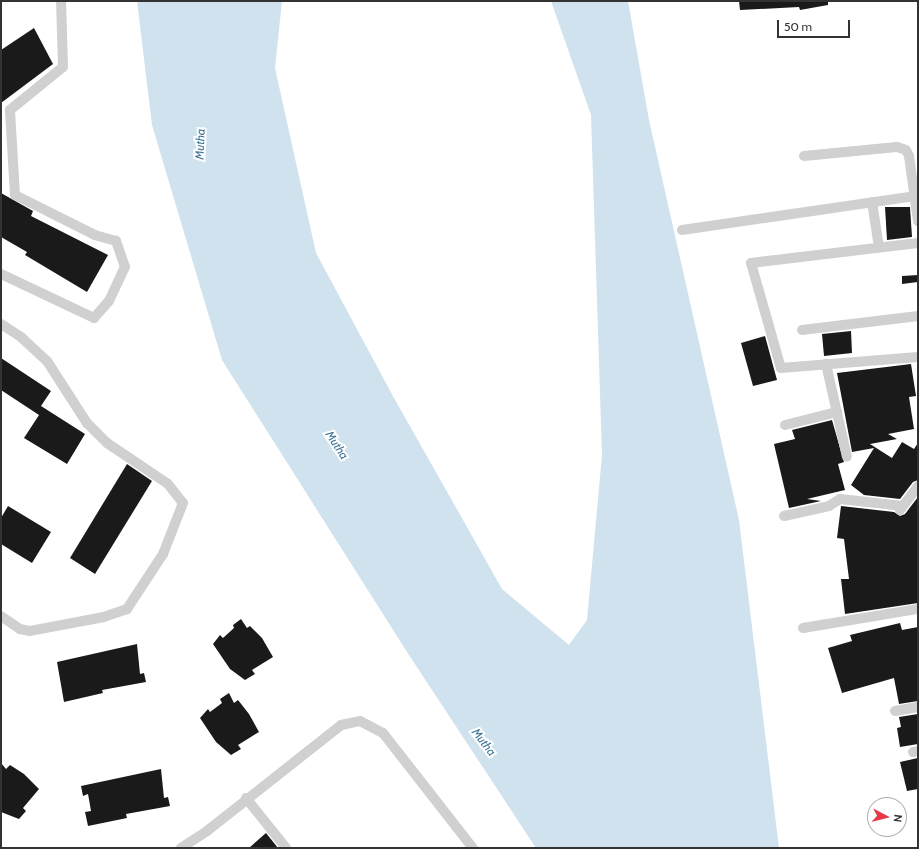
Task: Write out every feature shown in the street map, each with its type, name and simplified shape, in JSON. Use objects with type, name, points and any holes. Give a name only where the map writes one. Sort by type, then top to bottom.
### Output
[{"type":"street","points":[[1,274],[94,318],[109,301],[125,267],[116,241],[95,235],[16,195],[10,110],[63,67],[61,1]]},
{"type":"street","points":[[804,156],[897,147],[906,150],[909,156],[918,220]]},
{"type":"street","points":[[682,230],[915,196]]},
{"type":"street","points":[[872,202],[879,248]]},
{"type":"street","points":[[918,243],[751,263],[781,368],[918,357]]},
{"type":"street","points":[[802,330],[918,316]]},
{"type":"street","points":[[1,324],[21,338],[47,361],[62,381],[76,407],[92,428],[107,443],[168,484],[183,504],[163,554],[127,609],[104,617],[30,631],[20,629],[1,616]]},
{"type":"street","points":[[826,364],[847,457]]},
{"type":"street","points":[[785,425],[837,412]]},
{"type":"street","points":[[784,516],[829,506],[840,499],[902,508],[918,486]]},
{"type":"street","points":[[803,628],[918,609]]},
{"type":"street","points":[[895,711],[918,707]]},
{"type":"street","points":[[181,848],[341,725],[360,721],[383,733],[472,848]]},
{"type":"street","points":[[246,798],[286,848]]},
{"type":"water","name":"Mutha","points":[[137,1],[282,1],[275,68],[316,253],[394,398],[502,589],[569,645],[587,620],[602,455],[591,115],[551,1],[628,1],[649,120],[739,520],[779,848],[536,848],[407,652],[222,360],[152,125]]},
{"type":"building","points":[[739,1],[828,1],[828,5],[800,10],[799,7],[740,10]]},
{"type":"building","points":[[34,28],[53,64],[1,103],[1,50]]},
{"type":"building","points":[[1,193],[33,211],[31,216],[108,255],[87,292],[25,255],[27,252],[1,237]]},
{"type":"building","points":[[885,207],[910,207],[912,237],[887,240]]},
{"type":"building","points":[[918,275],[918,282],[902,284],[902,276]]},
{"type":"building","points":[[851,331],[852,353],[824,356],[822,334]]},
{"type":"building","points":[[765,336],[777,380],[753,386],[741,343]]},
{"type":"building","points":[[1,358],[51,391],[41,406],[85,434],[67,464],[24,438],[39,415],[1,390]]},
{"type":"building","points":[[911,364],[916,396],[909,397],[914,429],[888,434],[897,439],[870,444],[892,458],[902,442],[914,449],[918,443],[918,480],[913,482],[900,499],[864,495],[851,485],[874,448],[852,452],[837,373]]},
{"type":"building","points":[[832,420],[844,462],[838,464],[845,490],[807,499],[821,501],[789,508],[774,444],[795,439],[792,430]]},
{"type":"building","points":[[127,464],[152,481],[95,574],[70,558]]},
{"type":"building","points":[[918,497],[918,603],[845,614],[841,579],[849,579],[844,539],[837,538],[841,506],[894,512],[900,516],[905,514]]},
{"type":"building","points":[[8,506],[51,532],[32,563],[1,544],[1,518]]},
{"type":"building","points":[[241,619],[247,628],[250,626],[262,638],[273,657],[252,670],[255,674],[245,680],[230,669],[213,644],[220,635],[223,638],[234,628],[233,625]]},
{"type":"building","points":[[900,623],[902,630],[918,627],[918,701],[899,704],[894,678],[842,693],[828,648],[852,641],[850,635]]},
{"type":"building","points":[[137,644],[140,674],[144,673],[146,682],[102,690],[103,693],[64,702],[57,662]]},
{"type":"building","points":[[229,693],[234,703],[238,700],[249,714],[259,732],[238,745],[241,749],[231,755],[216,742],[200,718],[208,709],[210,712],[222,703],[220,699]]},
{"type":"building","points":[[918,714],[918,744],[900,747],[897,728],[901,727],[899,717]]},
{"type":"building","points":[[918,758],[918,789],[907,791],[900,762]]},
{"type":"building","points":[[1,763],[6,769],[10,765],[24,774],[39,789],[23,808],[26,811],[19,819],[1,812]]},
{"type":"building","points":[[161,769],[164,798],[168,797],[170,806],[126,814],[127,818],[88,826],[85,812],[91,811],[88,794],[83,796],[81,786]]},
{"type":"building","points":[[266,833],[278,848],[249,848]]}]
